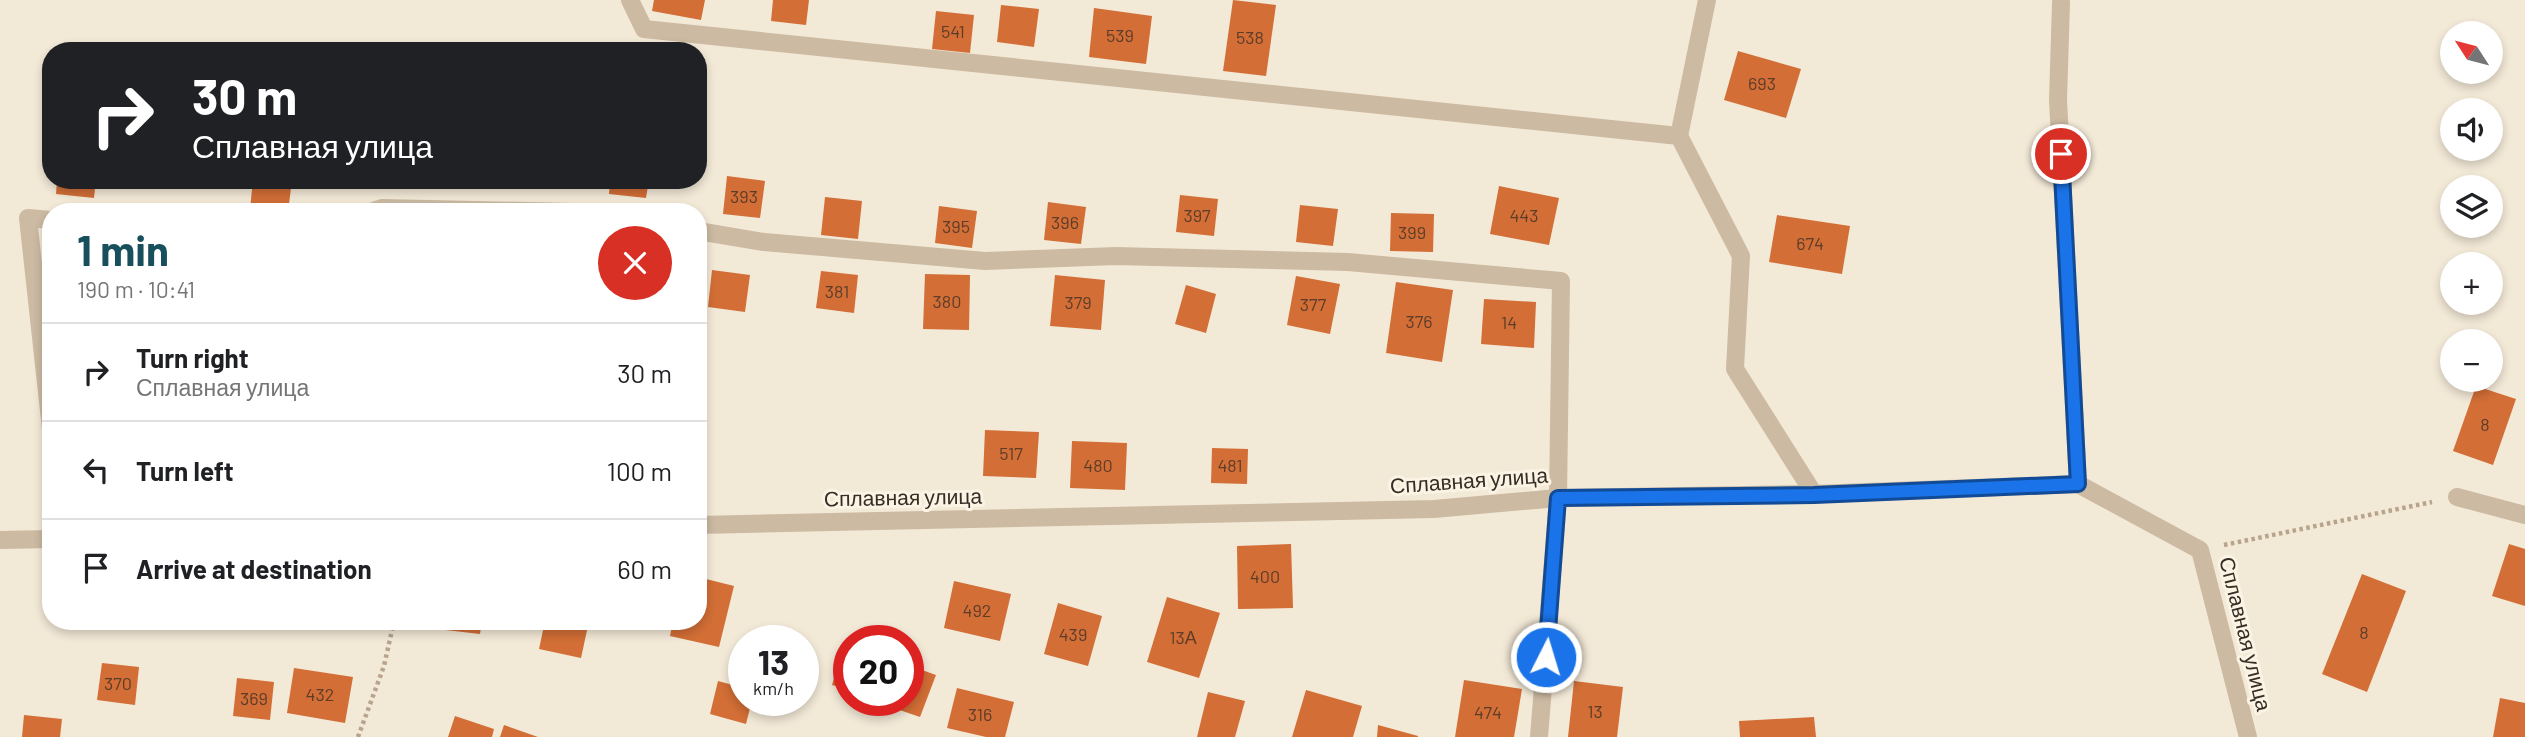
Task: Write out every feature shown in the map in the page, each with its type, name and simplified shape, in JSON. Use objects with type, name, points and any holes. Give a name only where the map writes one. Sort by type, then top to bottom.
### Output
[{"type":"lane","points":[[631,0],[644,29],[1679,136]]},
{"type":"lane","points":[[1707,0],[1679,136],[1741,257],[1735,369],[1814,495]]},
{"type":"lane","points":[[2061,3],[2058,100],[2078,484]]},
{"type":"lane","points":[[42,219],[27,218],[42,350]]},
{"type":"lane","points":[[707,232],[764,242],[985,261],[1116,256],[1348,262],[1561,281],[1558,498],[1539,737]]},
{"type":"lane","name":"Сплавная улица","points":[[707,525],[1434,509],[1558,498],[1814,495],[2078,484],[2200,550],[2248,737]]},
{"type":"lane","points":[[2457,497],[2525,515]]},
{"type":"lane","points":[[0,540],[42,539]]},
{"type":"path","points":[[2200,550],[2457,497]]},
{"type":"path","points":[[358,737],[384,666],[392,630]]},
{"type":"building","points":[[654,0],[705,0],[701,20],[652,11]]},
{"type":"building","points":[[773,0],[809,0],[806,25],[771,21]]},
{"type":"building","points":[[1233,0],[1276,5],[1266,76],[1223,71]]},
{"type":"building","points":[[1001,5],[1039,9],[1034,47],[997,42]]},
{"type":"building","points":[[1094,8],[1152,16],[1146,64],[1089,57]]},
{"type":"building","points":[[936,11],[974,15],[970,53],[932,49]]},
{"type":"building","points":[[1738,51],[1801,69],[1786,118],[1724,100]]},
{"type":"building","points":[[727,176],[765,181],[760,218],[723,214]]},
{"type":"building","points":[[1499,186],[1559,198],[1549,245],[1490,234]]},
{"type":"building","points":[[56,189],[95,189],[94,198],[56,194]]},
{"type":"building","points":[[252,189],[291,189],[289,203],[251,203]]},
{"type":"building","points":[[609,189],[648,189],[646,198],[609,194]]},
{"type":"building","points":[[1180,195],[1218,199],[1214,236],[1176,232]]},
{"type":"building","points":[[825,197],[862,201],[858,239],[821,235]]},
{"type":"building","points":[[1048,202],[1086,207],[1081,244],[1044,240]]},
{"type":"building","points":[[1300,205],[1338,209],[1333,246],[1296,242]]},
{"type":"building","points":[[939,206],[977,211],[972,248],[935,243]]},
{"type":"building","points":[[1391,213],[1434,214],[1433,252],[1390,251]]},
{"type":"building","points":[[1777,215],[1850,226],[1842,274],[1769,262]]},
{"type":"building","points":[[712,270],[750,275],[745,312],[708,307]]},
{"type":"building","points":[[821,271],[858,275],[854,313],[816,308]]},
{"type":"building","points":[[925,274],[970,275],[969,330],[923,329]]},
{"type":"building","points":[[1055,275],[1105,280],[1101,330],[1050,326]]},
{"type":"building","points":[[1296,276],[1340,284],[1330,334],[1287,325]]},
{"type":"building","points":[[1396,282],[1453,290],[1442,362],[1386,353]]},
{"type":"building","points":[[1186,285],[1216,294],[1206,333],[1175,324]]},
{"type":"building","points":[[1484,299],[1536,302],[1534,348],[1481,344]]},
{"type":"building","points":[[2474,392],[2494,392],[2516,399],[2493,465],[2453,451]]},
{"type":"building","points":[[985,430],[1039,432],[1036,478],[983,476]]},
{"type":"building","points":[[1072,441],[1127,443],[1125,490],[1070,488]]},
{"type":"building","points":[[1212,448],[1248,449],[1247,484],[1211,483]]},
{"type":"building","points":[[1291,544],[1293,608],[1238,609],[1237,546]]},
{"type":"building","points":[[2509,544],[2525,549],[2525,606],[2492,596]]},
{"type":"building","points":[[2362,574],[2406,591],[2367,692],[2322,674]]},
{"type":"building","points":[[707,579],[734,586],[719,647],[670,636],[671,630],[707,630]]},
{"type":"building","points":[[954,581],[1011,594],[1000,641],[944,628]]},
{"type":"building","points":[[1167,597],[1220,613],[1199,678],[1147,662]]},
{"type":"building","points":[[1058,603],[1102,616],[1088,666],[1044,654]]},
{"type":"building","points":[[445,630],[481,630],[480,634]]},
{"type":"building","points":[[543,630],[587,630],[581,658],[539,649]]},
{"type":"building","points":[[102,663],[139,667],[135,705],[97,700]]},
{"type":"building","points":[[294,668],[353,677],[345,723],[287,713]]},
{"type":"building","points":[[924,671],[936,675],[924,706]]},
{"type":"building","points":[[237,678],[274,682],[270,720],[233,716]]},
{"type":"building","points":[[1464,680],[1522,689],[1514,737],[1455,737]]},
{"type":"building","points":[[718,681],[728,684],[728,716],[748,716],[746,724],[710,714]]},
{"type":"building","points":[[1574,681],[1623,687],[1617,737],[1568,737]]},
{"type":"building","points":[[957,688],[1014,702],[1005,737],[986,737],[947,728]]},
{"type":"building","points":[[1306,690],[1362,706],[1353,737],[1292,737]]},
{"type":"building","points":[[1208,692],[1245,701],[1235,737],[1197,737]]},
{"type":"building","points":[[2500,698],[2525,703],[2525,737],[2493,737]]},
{"type":"building","points":[[24,715],[62,719],[60,737],[22,737]]},
{"type":"building","points":[[455,716],[494,729],[492,737],[448,737]]},
{"type":"building","points":[[1814,717],[1816,737],[1740,737],[1739,721]]},
{"type":"building","points":[[504,725],[538,737],[500,737]]},
{"type":"building","points":[[1378,725],[1418,736],[1418,737],[1377,737]]},
{"type":"route","points":[[1546,657],[1558,498],[1814,495],[2078,484],[2061,154]]}]
